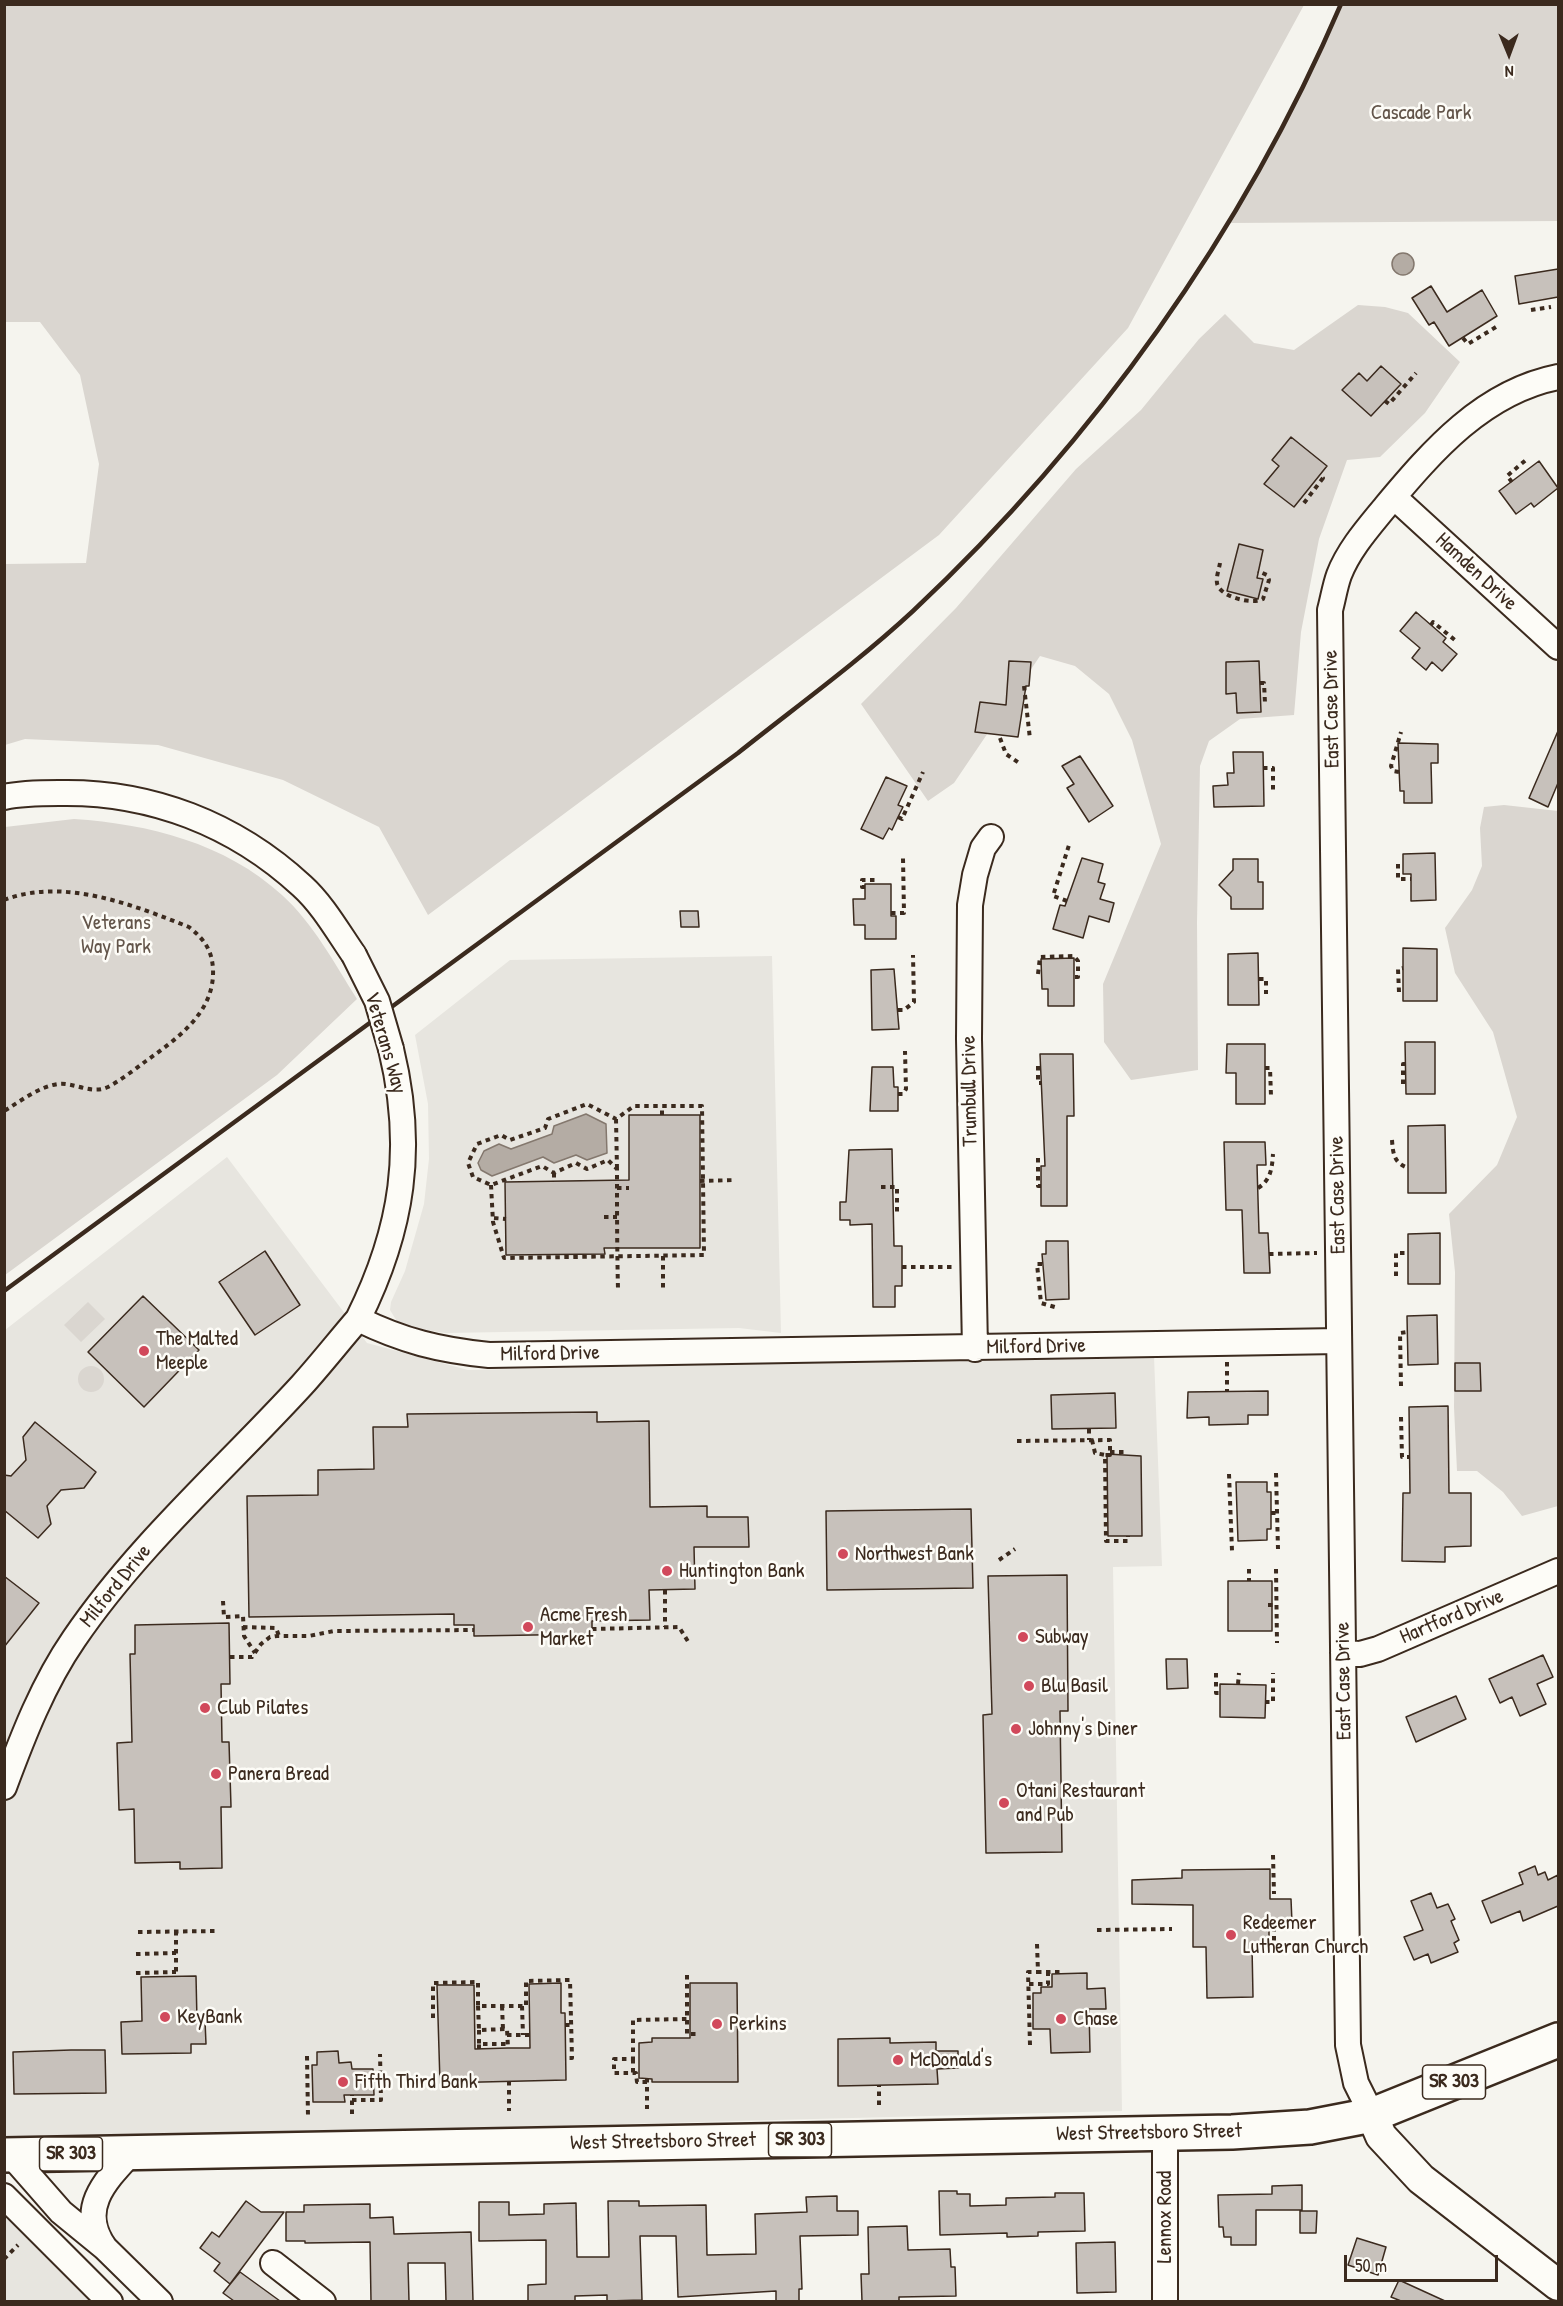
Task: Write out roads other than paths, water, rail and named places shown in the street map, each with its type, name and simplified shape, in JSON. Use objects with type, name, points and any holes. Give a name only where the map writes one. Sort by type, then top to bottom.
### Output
[{"type":"main road","name":"West Streetsboro Street","points":[[8,2155],[1165,2133],[1310,2127],[1372,2115],[1558,2040]]},
{"type":"street","name":"East Case Drive","points":[[1372,2115],[1356,2083],[1348,2045],[1330,610],[1340,574],[1362,536],[1451,433],[1484,408],[1516,390],[1558,377]]},
{"type":"street","name":"Hamden Drive","points":[[1394,497],[1558,647]]},
{"type":"street","name":"Veterans Way","points":[[4,797],[69,792],[113,795],[145,801],[204,820],[267,858],[303,887],[330,919],[354,955],[377,1001],[401,1088],[405,1125],[404,1165],[399,1203],[373,1291],[358,1319]]},
{"type":"street","name":"Trumbull Drive","points":[[975,1349],[969,1039],[970,905],[983,848],[991,837]]},
{"type":"street","name":"Milford Drive","points":[[4,1787],[38,1701],[67,1650],[99,1604],[151,1543],[302,1384],[358,1319],[410,1342],[442,1350],[489,1355],[975,1349],[1340,1341]]},
{"type":"street","name":"Hartford Drive","points":[[1343,1653],[1360,1654],[1378,1649],[1558,1571]]},
{"type":"street","points":[[1372,2115],[1381,2136],[1421,2179],[1558,2285]]},
{"type":"street","name":"Lennox Road","points":[[1165,2133],[1165,2301]]},
{"type":"street","points":[[105,2248],[94,2231],[93,2210],[103,2186],[132,2152]]},
{"type":"street","points":[[8,2155],[61,2212],[105,2248],[160,2301]]},
{"type":"street","points":[[4,2196],[110,2301]]},
{"type":"street","points":[[273,2264],[323,2301]]},
{"type":"railway","points":[[4,1291],[738,753],[849,666],[913,611],[979,546],[1042,477],[1102,405],[1158,330],[1210,252],[1258,172],[1302,89],[1341,4]]},
{"type":"place","name":"The Malted Meeple","points":[[144,1351]]},
{"type":"place","name":"Northwest Bank","points":[[843,1554]]},
{"type":"place","name":"Huntington Bank","points":[[667,1571]]},
{"type":"place","name":"Acme Fresh Market","points":[[528,1627]]},
{"type":"place","name":"Subway","points":[[1023,1637]]},
{"type":"place","name":"Blu Basil","points":[[1029,1686]]},
{"type":"place","name":"Club Pilates","points":[[205,1708]]},
{"type":"place","name":"Johnny's Diner","points":[[1016,1729]]},
{"type":"place","name":"Panera Bread","points":[[216,1774]]},
{"type":"place","name":"Otani Restaurant and Pub","points":[[1004,1803]]},
{"type":"place","name":"Redeemer Lutheran Church","points":[[1231,1935]]},
{"type":"place","name":"KeyBank","points":[[165,2017]]},
{"type":"place","name":"Chase","points":[[1061,2019]]},
{"type":"place","name":"Perkins","points":[[717,2024]]},
{"type":"place","name":"McDonald's","points":[[898,2060]]},
{"type":"place","name":"Fifth Third Bank","points":[[343,2082]]},
{"type":"park label","name":"Cascade Park","points":[[1421,113]]},
{"type":"park label","name":"Veterans Way Park","points":[[116,935]]}]
